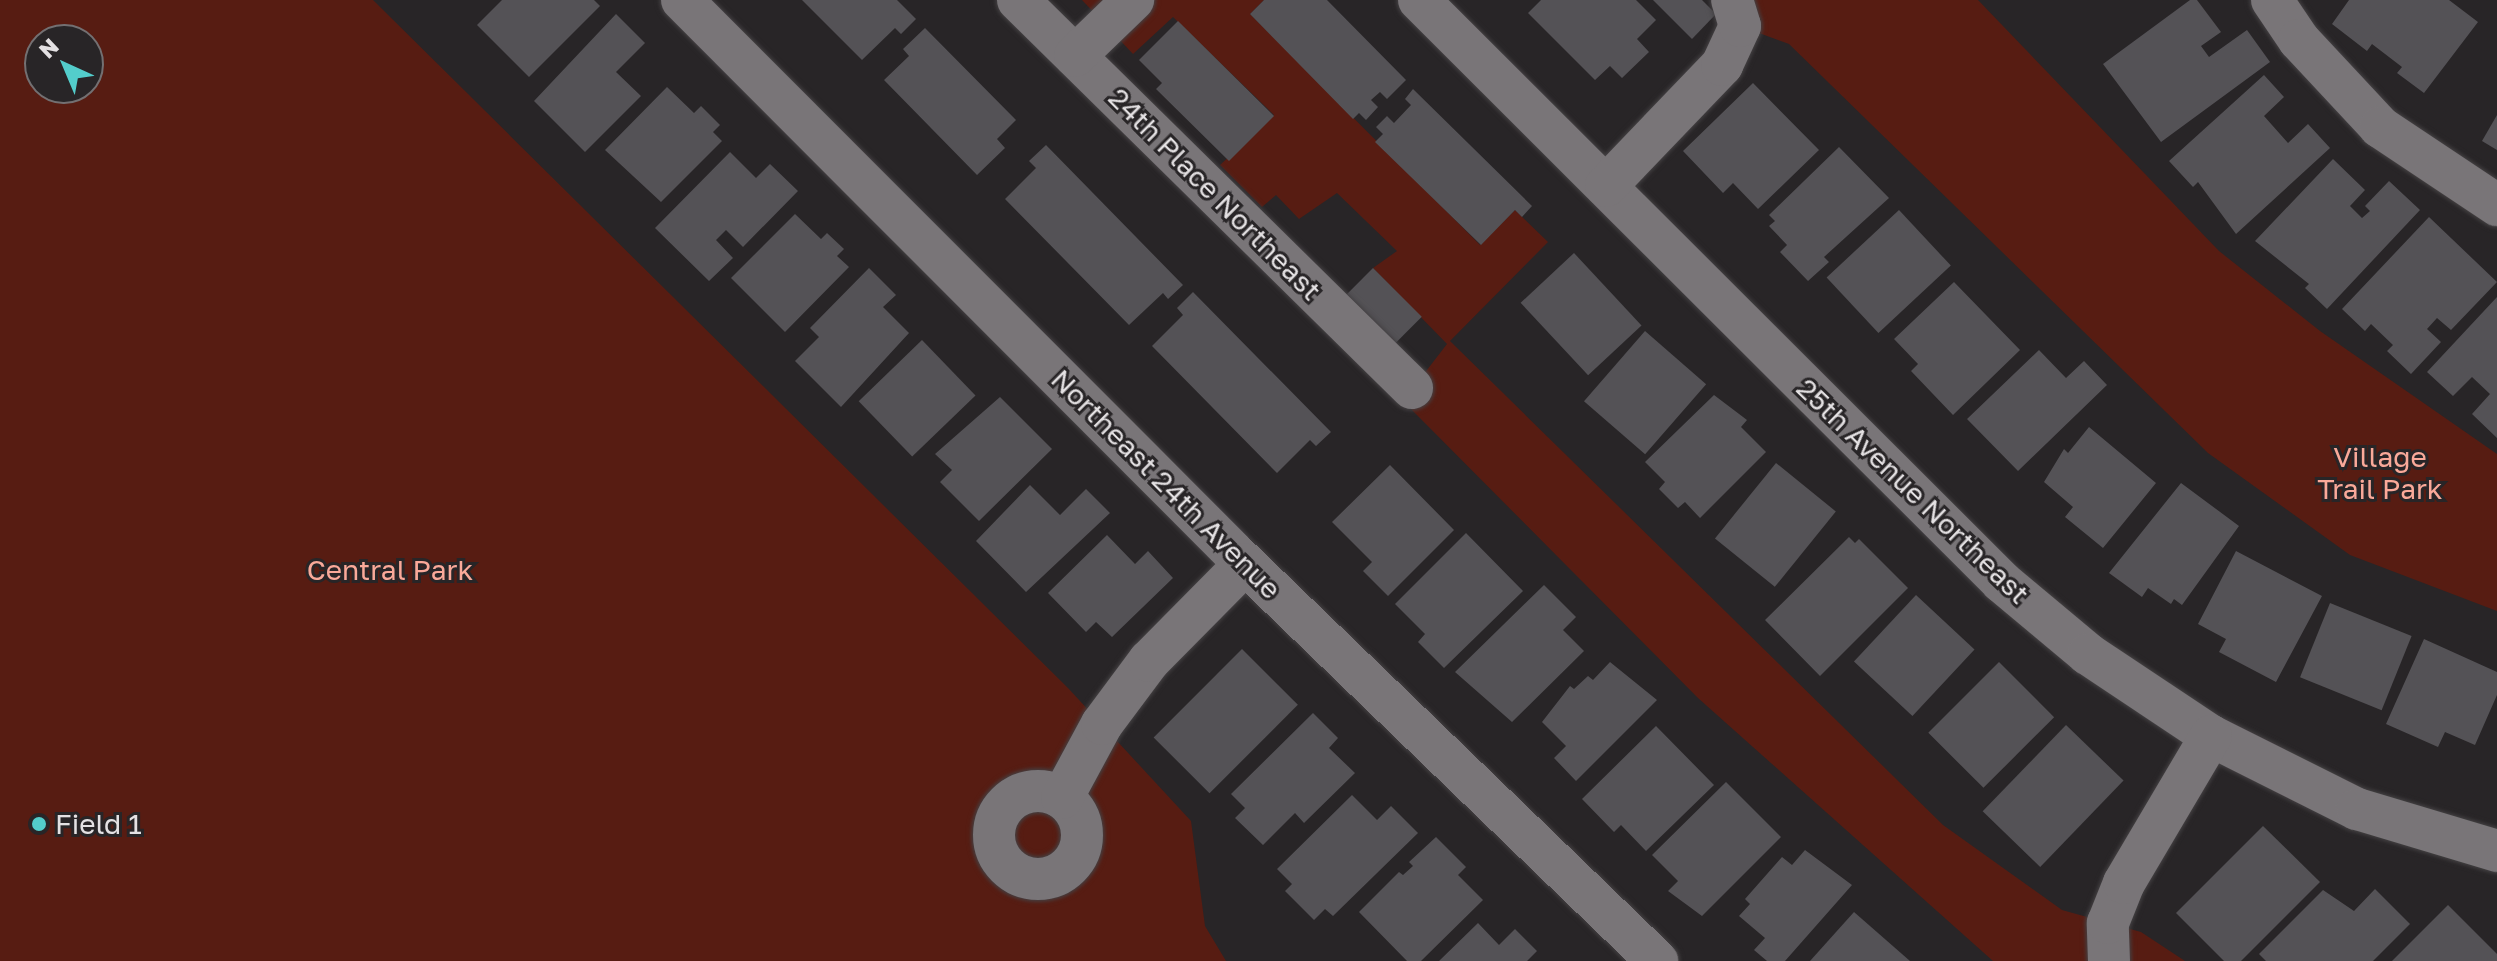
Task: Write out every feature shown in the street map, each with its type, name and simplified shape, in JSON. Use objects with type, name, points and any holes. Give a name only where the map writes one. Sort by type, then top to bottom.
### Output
[{"type":"street","name":"Northeast 24th Avenue","points":[[682,0],[1245,564],[1657,961]]},
{"type":"street","name":"24th Place Northeast","points":[[1018,0],[1412,388]]},
{"type":"street","points":[[1075,56],[1133,0]]},
{"type":"street","name":"25th Avenue Northeast","points":[[1419,0],[2002,582],[2088,654],[2211,736],[2357,809],[2497,851]]},
{"type":"street","points":[[1606,186],[1722,65],[1740,26],[1732,0]]},
{"type":"street","points":[[2272,0],[2299,40],[2380,127],[2497,205]]},
{"type":"street","points":[[1062,798],[1102,724],[1149,661],[1245,564]]},
{"type":"street","points":[[2109,961],[2108,923],[2124,883],[2211,736]]},
{"type":"green space","name":"Central Park","points":[[0,0],[373,0],[1068,688],[1191,821],[1205,926],[1226,961],[0,961]]},
{"type":"green space","points":[[1082,0],[1264,0],[1250,14],[1480,245],[1515,210],[1548,242],[1450,341],[1943,825],[2062,910],[2141,932],[2185,961],[1993,961],[1698,698],[1403,401],[1447,344],[1373,268],[1397,251],[1337,193],[1299,219],[1276,195],[1262,207],[1220,165],[1274,115],[1173,17],[1133,54]]},
{"type":"green space","name":"Village Trail Park","points":[[1750,0],[1978,0],[2219,251],[2320,331],[2497,454],[2497,611],[2350,555],[2208,453],[1789,44],[1740,26]]},
{"type":"building","points":[[502,0],[594,0],[600,6],[529,77],[477,25]]},
{"type":"building","points":[[802,0],[897,0],[916,19],[901,34],[895,28],[862,60]]},
{"type":"building","points":[[1264,0],[1327,0],[1406,80],[1387,99],[1380,92],[1371,100],[1378,107],[1366,120],[1359,113],[1353,119],[1250,14]]},
{"type":"building","points":[[1541,0],[1636,0],[1656,20],[1637,39],[1649,52],[1622,78],[1610,66],[1595,80],[1528,13]]},
{"type":"building","points":[[1653,0],[1702,0],[1716,14],[1692,39]]},
{"type":"building","points":[[2190,0],[2197,0],[2221,32],[2201,46],[2209,57],[2247,30],[2270,62],[2161,142],[2103,64]]},
{"type":"building","points":[[2349,0],[2449,0],[2478,22],[2424,93],[2397,73],[2402,67],[2372,44],[2367,51],[2332,24]]},
{"type":"building","points":[[616,14],[645,43],[616,72],[641,96],[585,152],[534,101]]},
{"type":"building","points":[[1178,21],[1274,116],[1229,161],[1156,89],[1162,83],[1139,60]]},
{"type":"building","points":[[925,28],[1016,120],[997,139],[1005,148],[977,175],[884,80],[909,56],[903,49]]},
{"type":"building","points":[[2264,75],[2284,97],[2264,116],[2288,143],[2308,124],[2330,148],[2236,234],[2198,182],[2193,187],[2169,161]]},
{"type":"building","points":[[1753,83],[1819,150],[1758,209],[1733,183],[1723,193],[1683,151]]},
{"type":"building","points":[[667,87],[694,113],[701,106],[720,125],[713,132],[722,141],[661,202],[605,150]]},
{"type":"building","points":[[1413,89],[1532,206],[1522,217],[1515,210],[1481,245],[1375,142],[1383,134],[1376,127],[1387,116],[1394,123],[1411,105],[1405,99]]},
{"type":"building","points":[[2497,115],[2497,150],[2482,141]]},
{"type":"building","points":[[1046,145],[1183,285],[1168,299],[1163,293],[1129,325],[1005,199],[1036,168],[1029,161]]},
{"type":"building","points":[[1839,147],[1889,198],[1824,257],[1829,262],[1808,281],[1780,252],[1787,245],[1769,226],[1775,221],[1769,215]]},
{"type":"building","points":[[730,152],[756,178],[770,164],[798,191],[743,247],[726,230],[716,240],[733,258],[709,281],[655,228]]},
{"type":"building","points":[[2333,159],[2365,190],[2350,206],[2362,218],[2370,211],[2365,206],[2389,181],[2420,210],[2327,309],[2305,288],[2309,284],[2255,241]]},
{"type":"building","points":[[1899,210],[1951,266],[1878,333],[1827,278]]},
{"type":"building","points":[[795,214],[821,239],[827,233],[844,249],[837,256],[849,267],[785,332],[731,278]]},
{"type":"building","points":[[2429,217],[2497,282],[2451,330],[2437,318],[2427,329],[2441,342],[2411,374],[2387,351],[2393,345],[2371,324],[2365,331],[2342,309]]},
{"type":"building","points":[[1574,253],[1642,325],[1588,375],[1521,303]]},
{"type":"building","points":[[869,268],[896,295],[883,307],[909,333],[841,407],[795,361],[819,337],[810,328]]},
{"type":"building","points":[[1373,268],[1422,317],[1396,343],[1347,294]]},
{"type":"building","points":[[1954,282],[2020,350],[1953,415],[1911,371],[1918,364],[1894,339]]},
{"type":"building","points":[[1193,292],[1331,432],[1316,446],[1310,440],[1277,473],[1152,346],[1183,315],[1177,308]]},
{"type":"building","points":[[2497,297],[2497,438],[2472,414],[2490,394],[2472,377],[2453,396],[2427,372]]},
{"type":"building","points":[[1645,331],[1706,384],[1645,454],[1584,401]]},
{"type":"building","points":[[922,340],[975,395],[912,457],[859,401]]},
{"type":"building","points":[[2039,350],[2066,378],[2084,361],[2107,385],[2018,471],[1967,419]]},
{"type":"building","points":[[1714,395],[1747,420],[1741,427],[1766,452],[1700,518],[1685,502],[1678,508],[1659,489],[1665,482],[1645,462]]},
{"type":"building","points":[[1000,397],[1052,449],[979,521],[940,482],[952,470],[935,454]]},
{"type":"building","points":[[2089,427],[2156,483],[2103,548],[2065,517],[2073,507],[2044,482],[2064,449],[2068,453]]},
{"type":"building","points":[[1776,463],[1836,511],[1775,587],[1715,538]]},
{"type":"building","points":[[1390,465],[1454,530],[1388,596],[1363,571],[1372,562],[1332,522]]},
{"type":"building","points":[[2181,483],[2239,526],[2182,605],[2174,599],[2171,604],[2148,588],[2142,597],[2109,573]]},
{"type":"building","points":[[1030,485],[1060,515],[1086,489],[1110,513],[1026,592],[976,541]]},
{"type":"building","points":[[1466,533],[1523,591],[1444,668],[1418,642],[1425,634],[1395,604]]},
{"type":"building","points":[[1107,535],[1135,564],[1148,551],[1173,578],[1112,637],[1096,622],[1086,632],[1048,593]]},
{"type":"building","points":[[1849,537],[1855,543],[1859,539],[1908,588],[1820,676],[1765,620]]},
{"type":"building","points":[[2236,551],[2322,596],[2276,682],[2219,652],[2226,639],[2198,624]]},
{"type":"building","points":[[1544,585],[1576,617],[1563,630],[1584,651],[1512,722],[1455,672]]},
{"type":"building","points":[[1916,595],[1975,650],[1912,716],[1854,662]]},
{"type":"building","points":[[2330,603],[2412,636],[2382,710],[2300,677]]},
{"type":"building","points":[[2424,639],[2497,672],[2497,695],[2475,745],[2445,732],[2438,747],[2386,724]]},
{"type":"building","points":[[1242,649],[1298,705],[1209,793],[1154,737]]},
{"type":"building","points":[[1610,662],[1657,700],[1576,781],[1554,758],[1566,746],[1542,722],[1570,686],[1574,689],[1588,676],[1593,680]]},
{"type":"building","points":[[1999,662],[2054,717],[1983,788],[1928,733]]},
{"type":"building","points":[[1313,713],[1338,738],[1329,748],[1355,773],[1304,823],[1295,813],[1263,845],[1235,818],[1245,808],[1231,794]]},
{"type":"building","points":[[2066,725],[2124,781],[2040,867],[1983,811]]},
{"type":"building","points":[[1656,726],[1714,785],[1646,851],[1621,825],[1614,832],[1582,799]]},
{"type":"building","points":[[1726,782],[1781,837],[1702,916],[1668,891],[1678,881],[1652,855]]},
{"type":"building","points":[[1352,795],[1377,820],[1391,806],[1418,833],[1333,916],[1325,909],[1314,920],[1285,891],[1292,884],[1277,869]]},
{"type":"building","points":[[2263,826],[2320,882],[2241,961],[2224,961],[2176,913]]},
{"type":"building","points":[[1436,837],[1466,867],[1458,875],[1483,900],[1421,961],[1407,961],[1359,912],[1399,872],[1403,875],[1413,866],[1409,862]]},
{"type":"building","points":[[1805,850],[1852,885],[1785,961],[1767,961],[1754,950],[1765,938],[1739,916],[1750,904],[1745,899],[1782,857],[1792,865]]},
{"type":"building","points":[[2375,889],[2410,924],[2373,961],[2266,961],[2259,954],[2323,890],[2354,911]]},
{"type":"building","points":[[2448,905],[2497,954],[2497,961],[2392,961]]},
{"type":"building","points":[[1854,912],[1910,961],[1810,961]]},
{"type":"building","points":[[1478,923],[1499,945],[1515,929],[1537,951],[1527,961],[1439,961]]},
{"type":"place","name":"Field 1","points":[[39,824]]}]
